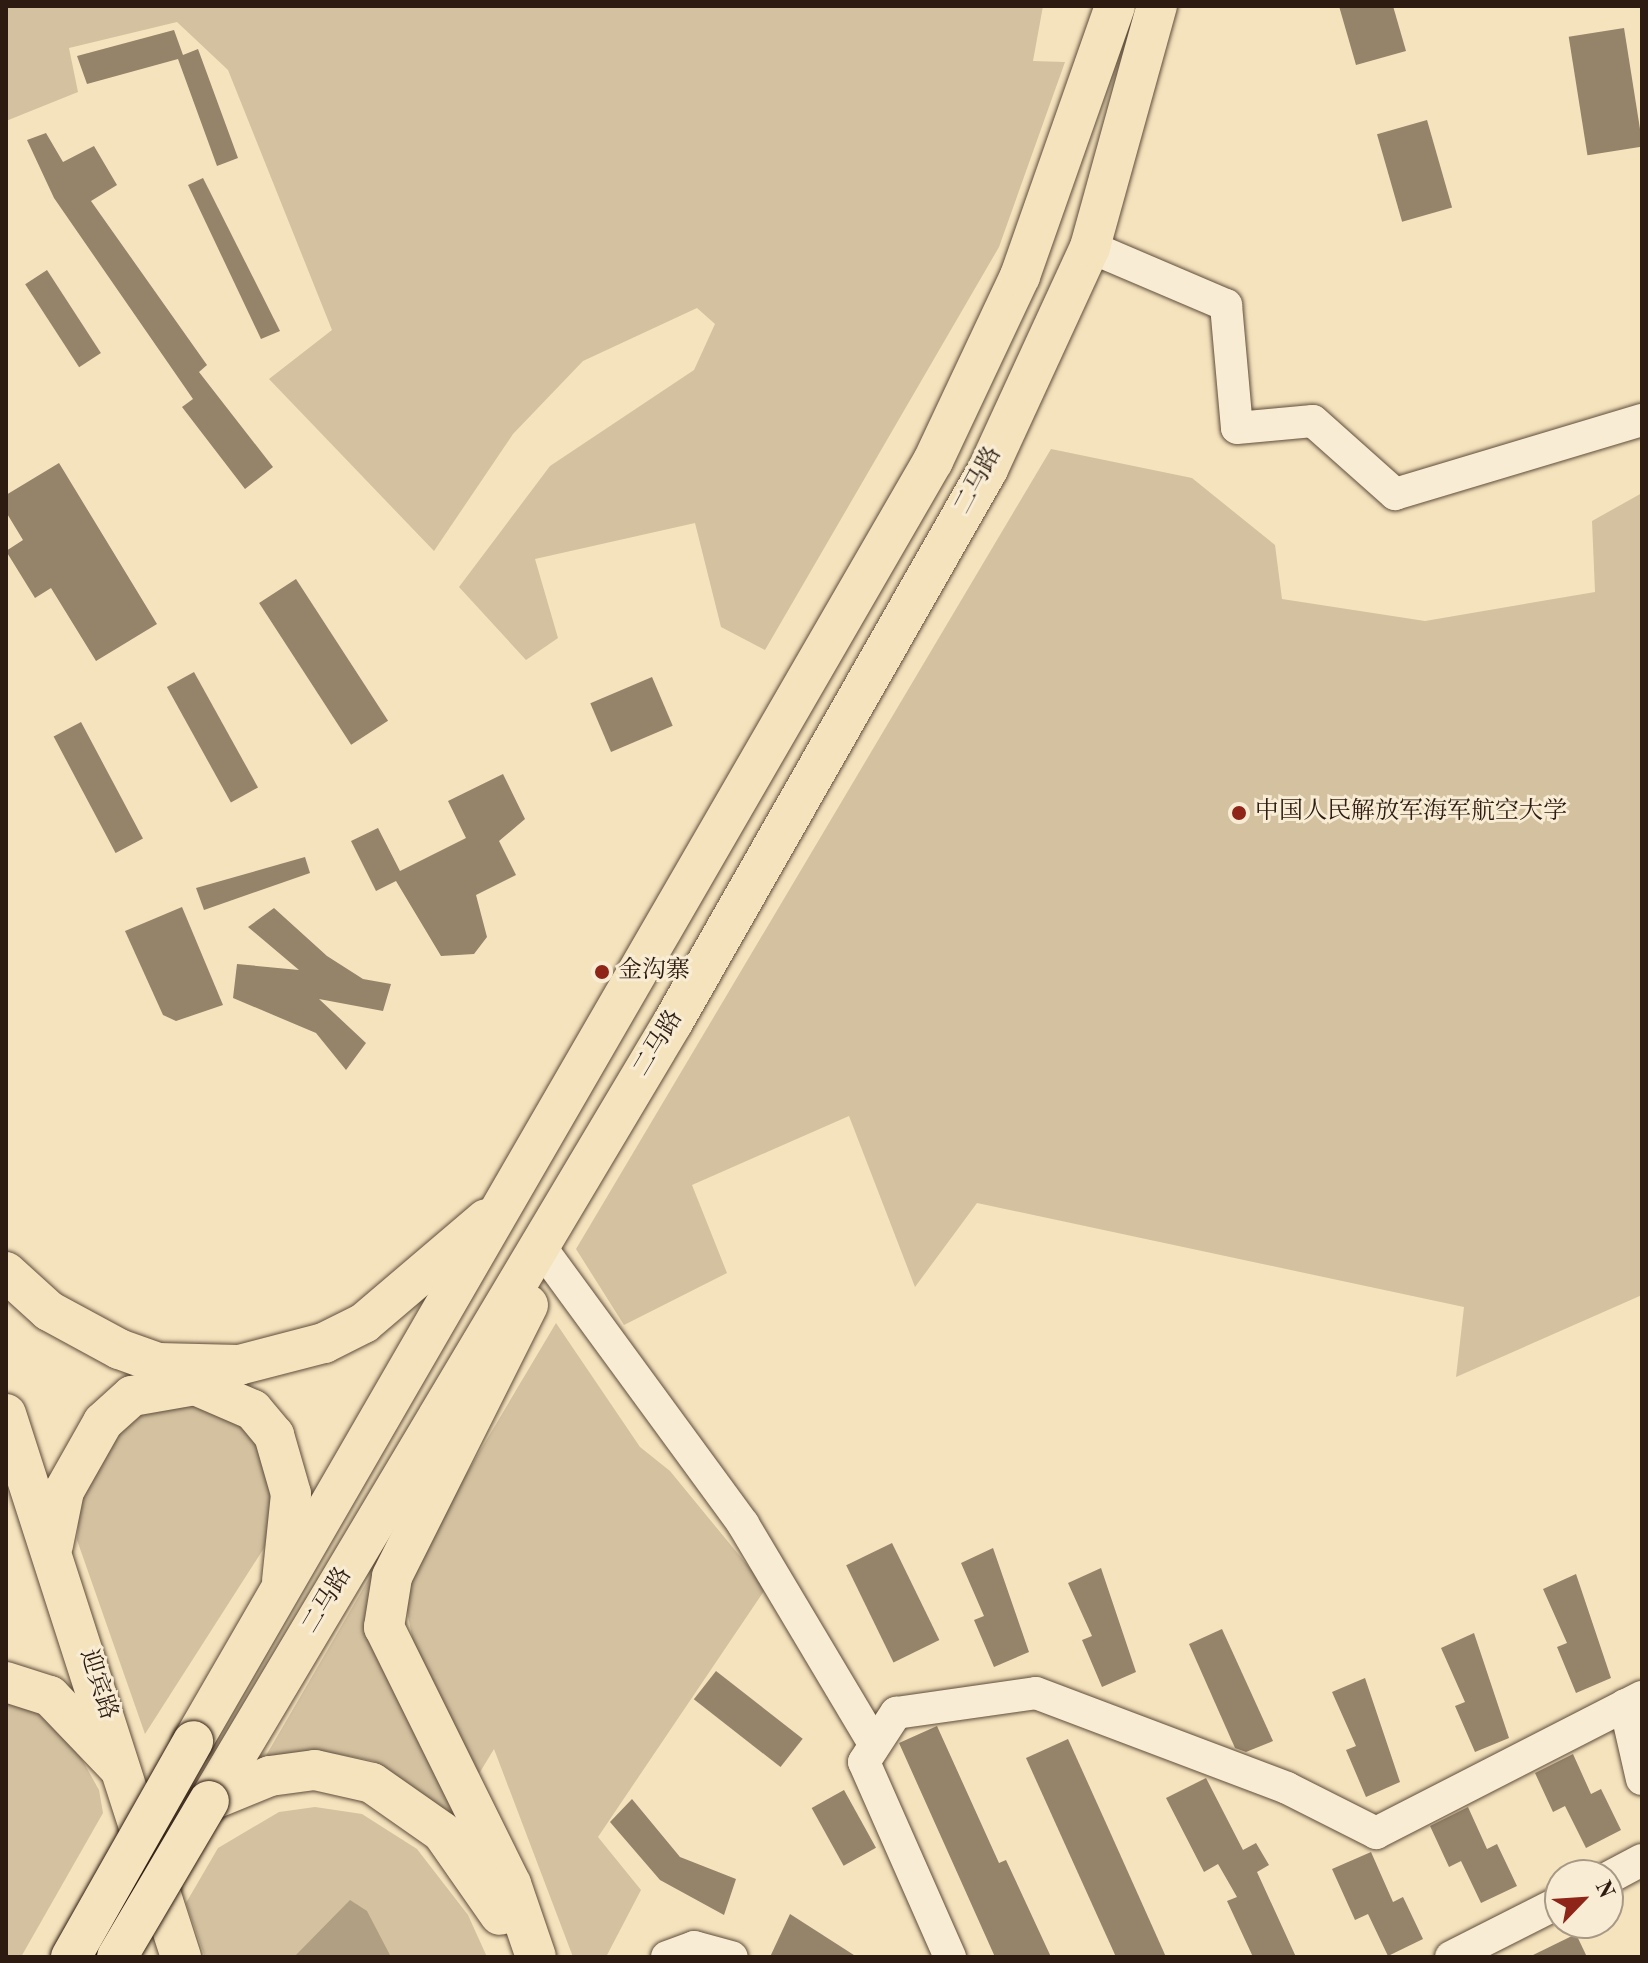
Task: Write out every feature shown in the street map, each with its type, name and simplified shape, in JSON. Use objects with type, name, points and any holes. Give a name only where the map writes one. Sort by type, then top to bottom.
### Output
[{"type":"main road","name":"二马路","points":[[71,1957],[193,1741],[516,1192],[803,684],[933,461],[1020,276],[1115,6]]},
{"type":"main road","name":"二马路","points":[[117,1957],[539,1245],[988,469],[1090,247],[1157,6]]},
{"type":"main road","points":[[803,684],[850,710]]},
{"type":"main road","points":[[6,1272],[49,1311],[119,1349],[158,1363],[239,1365],[324,1343],[389,1308],[516,1192]]},
{"type":"main road","points":[[536,1957],[511,1884],[392,1651],[384,1614],[392,1577],[526,1312],[539,1245]]},
{"type":"main road","points":[[52,1549],[64,1491],[103,1422],[132,1396],[195,1385],[253,1410],[274,1435],[291,1494],[281,1596]]},
{"type":"main road","name":"迎宾路","points":[[6,1414],[128,1777],[181,1957]]},
{"type":"main road","points":[[6,1682],[50,1696],[128,1777]]},
{"type":"main road","points":[[209,1801],[270,1776],[344,1773],[372,1783],[442,1832],[498,1910],[513,1957]]},
{"type":"street","points":[[1090,247],[1226,305],[1237,428],[1313,421],[1395,494],[1642,420]]},
{"type":"street","points":[[539,1245],[743,1524],[873,1742]]},
{"type":"street","points":[[950,1957],[864,1762],[873,1742],[896,1713],[1036,1693],[1287,1788],[1376,1833],[1634,1701],[1642,1779]]},
{"type":"street","points":[[1624,1870],[1642,1860]]},
{"type":"street","points":[[1451,1957],[1544,1910]]},
{"type":"street","points":[[667,1957],[694,1947],[732,1957]]},
{"type":"shaded area","points":[[6,6],[1043,6],[1033,61],[1065,62],[999,247],[765,650],[721,627],[695,523],[535,559],[558,638],[526,660],[459,587],[550,466],[694,370],[715,324],[697,308],[583,361],[513,434],[434,551],[269,379],[332,330],[228,70],[177,22],[69,48],[78,92],[6,121]]},
{"type":"shaded area","name":"中国人民解放军海军航空大学","points":[[1051,449],[1192,478],[1275,545],[1282,599],[1425,621],[1595,592],[1592,521],[1642,493],[1642,1295],[1456,1377],[1464,1307],[977,1203],[915,1287],[849,1116],[692,1185],[727,1273],[624,1325],[576,1249]]},
{"type":"shaded area","points":[[556,1323],[640,1447],[670,1471],[766,1588],[598,1837],[641,1890],[606,1957],[573,1957],[494,1749],[474,1782],[416,1656],[405,1601],[420,1552]]},
{"type":"shaded area","points":[[167,1401],[226,1412],[265,1449],[277,1503],[264,1548],[145,1734],[77,1540],[83,1477],[118,1426]]},
{"type":"shaded area","points":[[374,1570],[491,1866],[432,1803],[374,1761],[337,1754],[264,1759]]},
{"type":"shaded area","points":[[6,1702],[27,1704],[74,1745],[99,1790],[103,1813],[21,1957],[6,1957]]},
{"type":"shaded area","points":[[315,1807],[362,1814],[417,1849],[468,1915],[487,1957],[205,1957],[186,1903],[218,1848],[279,1812]]},
{"type":"shaded area","points":[[350,1900],[367,1911],[391,1957],[294,1957]]},
{"type":"building","points":[[1339,6],[1393,6],[1406,51],[1356,65]]},
{"type":"building","points":[[1624,28],[1642,147],[1587,155],[1569,37]]},
{"type":"building","points":[[174,30],[183,55],[198,49],[238,158],[217,166],[178,59],[87,84],[77,56]]},
{"type":"building","points":[[1427,120],[1452,207],[1402,222],[1377,134]]},
{"type":"building","points":[[46,133],[63,162],[94,146],[117,185],[91,201],[207,365],[199,372],[273,467],[245,489],[182,407],[193,399],[54,198],[27,140]]},
{"type":"building","points":[[203,178],[280,331],[261,339],[188,185]]},
{"type":"building","points":[[47,270],[101,353],[79,367],[25,284]]},
{"type":"building","points":[[59,463],[157,624],[96,661],[51,588],[35,598],[6,551],[23,540],[6,512],[6,495]]},
{"type":"building","points":[[296,579],[388,721],[351,745],[259,603]]},
{"type":"building","points":[[194,672],[258,787],[231,802],[167,687]]},
{"type":"building","points":[[652,677],[673,726],[611,752],[590,703]]},
{"type":"building","points":[[81,722],[143,839],[116,853],[54,737]]},
{"type":"building","points":[[503,774],[525,819],[499,841],[516,875],[476,895],[487,937],[474,954],[441,956],[396,881],[376,891],[351,841],[378,828],[400,871],[466,838],[448,801]]},
{"type":"building","points":[[305,857],[310,873],[204,910],[196,888]]},
{"type":"building","points":[[182,907],[223,1005],[176,1021],[163,1015],[125,931]]},
{"type":"building","points":[[274,908],[327,956],[363,979],[391,984],[383,1011],[319,999],[366,1043],[346,1070],[316,1033],[233,998],[237,964],[299,970],[248,927]]},
{"type":"building","points":[[892,1543],[939,1640],[894,1662],[846,1565]]},
{"type":"building","points":[[993,1548],[1029,1652],[994,1667],[974,1620],[984,1616],[961,1563]]},
{"type":"building","points":[[1101,1568],[1136,1672],[1102,1687],[1082,1640],[1092,1636],[1068,1583]]},
{"type":"building","points":[[1576,1574],[1611,1678],[1576,1693],[1557,1647],[1567,1643],[1543,1589]]},
{"type":"building","points":[[1222,1629],[1273,1741],[1246,1752],[1235,1748],[1189,1644]]},
{"type":"building","points":[[1474,1633],[1509,1738],[1475,1752],[1455,1706],[1465,1702],[1441,1648]]},
{"type":"building","points":[[716,1671],[803,1739],[781,1767],[694,1699]]},
{"type":"building","points":[[1365,1678],[1400,1782],[1366,1797],[1346,1750],[1356,1746],[1332,1692]]},
{"type":"building","points":[[937,1726],[999,1863],[1006,1860],[1051,1957],[995,1957],[899,1743]]},
{"type":"building","points":[[1068,1739],[1166,1957],[1116,1957],[1026,1758]]},
{"type":"building","points":[[1573,1754],[1591,1794],[1601,1789],[1621,1830],[1586,1848],[1565,1806],[1553,1812],[1535,1773]]},
{"type":"building","points":[[1206,1778],[1243,1850],[1256,1843],[1269,1865],[1257,1872],[1296,1957],[1253,1957],[1227,1901],[1237,1897],[1218,1864],[1204,1872],[1166,1798]]},
{"type":"building","points":[[844,1790],[876,1848],[844,1866],[812,1808]]},
{"type":"building","points":[[632,1799],[680,1857],[736,1879],[724,1915],[660,1880],[610,1822]]},
{"type":"building","points":[[1468,1807],[1487,1849],[1497,1844],[1517,1886],[1481,1903],[1461,1861],[1449,1867],[1430,1826]]},
{"type":"building","points":[[1371,1852],[1393,1902],[1403,1897],[1423,1939],[1388,1956],[1368,1914],[1355,1920],[1332,1869]]},
{"type":"building","points":[[790,1914],[857,1957],[770,1957]]},
{"type":"building","points":[[1566,1939],[1578,1939],[1587,1957],[1529,1957]]},
{"type":"place","name":"中国人民解放军海军航空大学","points":[[1239,813]]},
{"type":"place","name":"金沟寨","points":[[602,972]]}]
